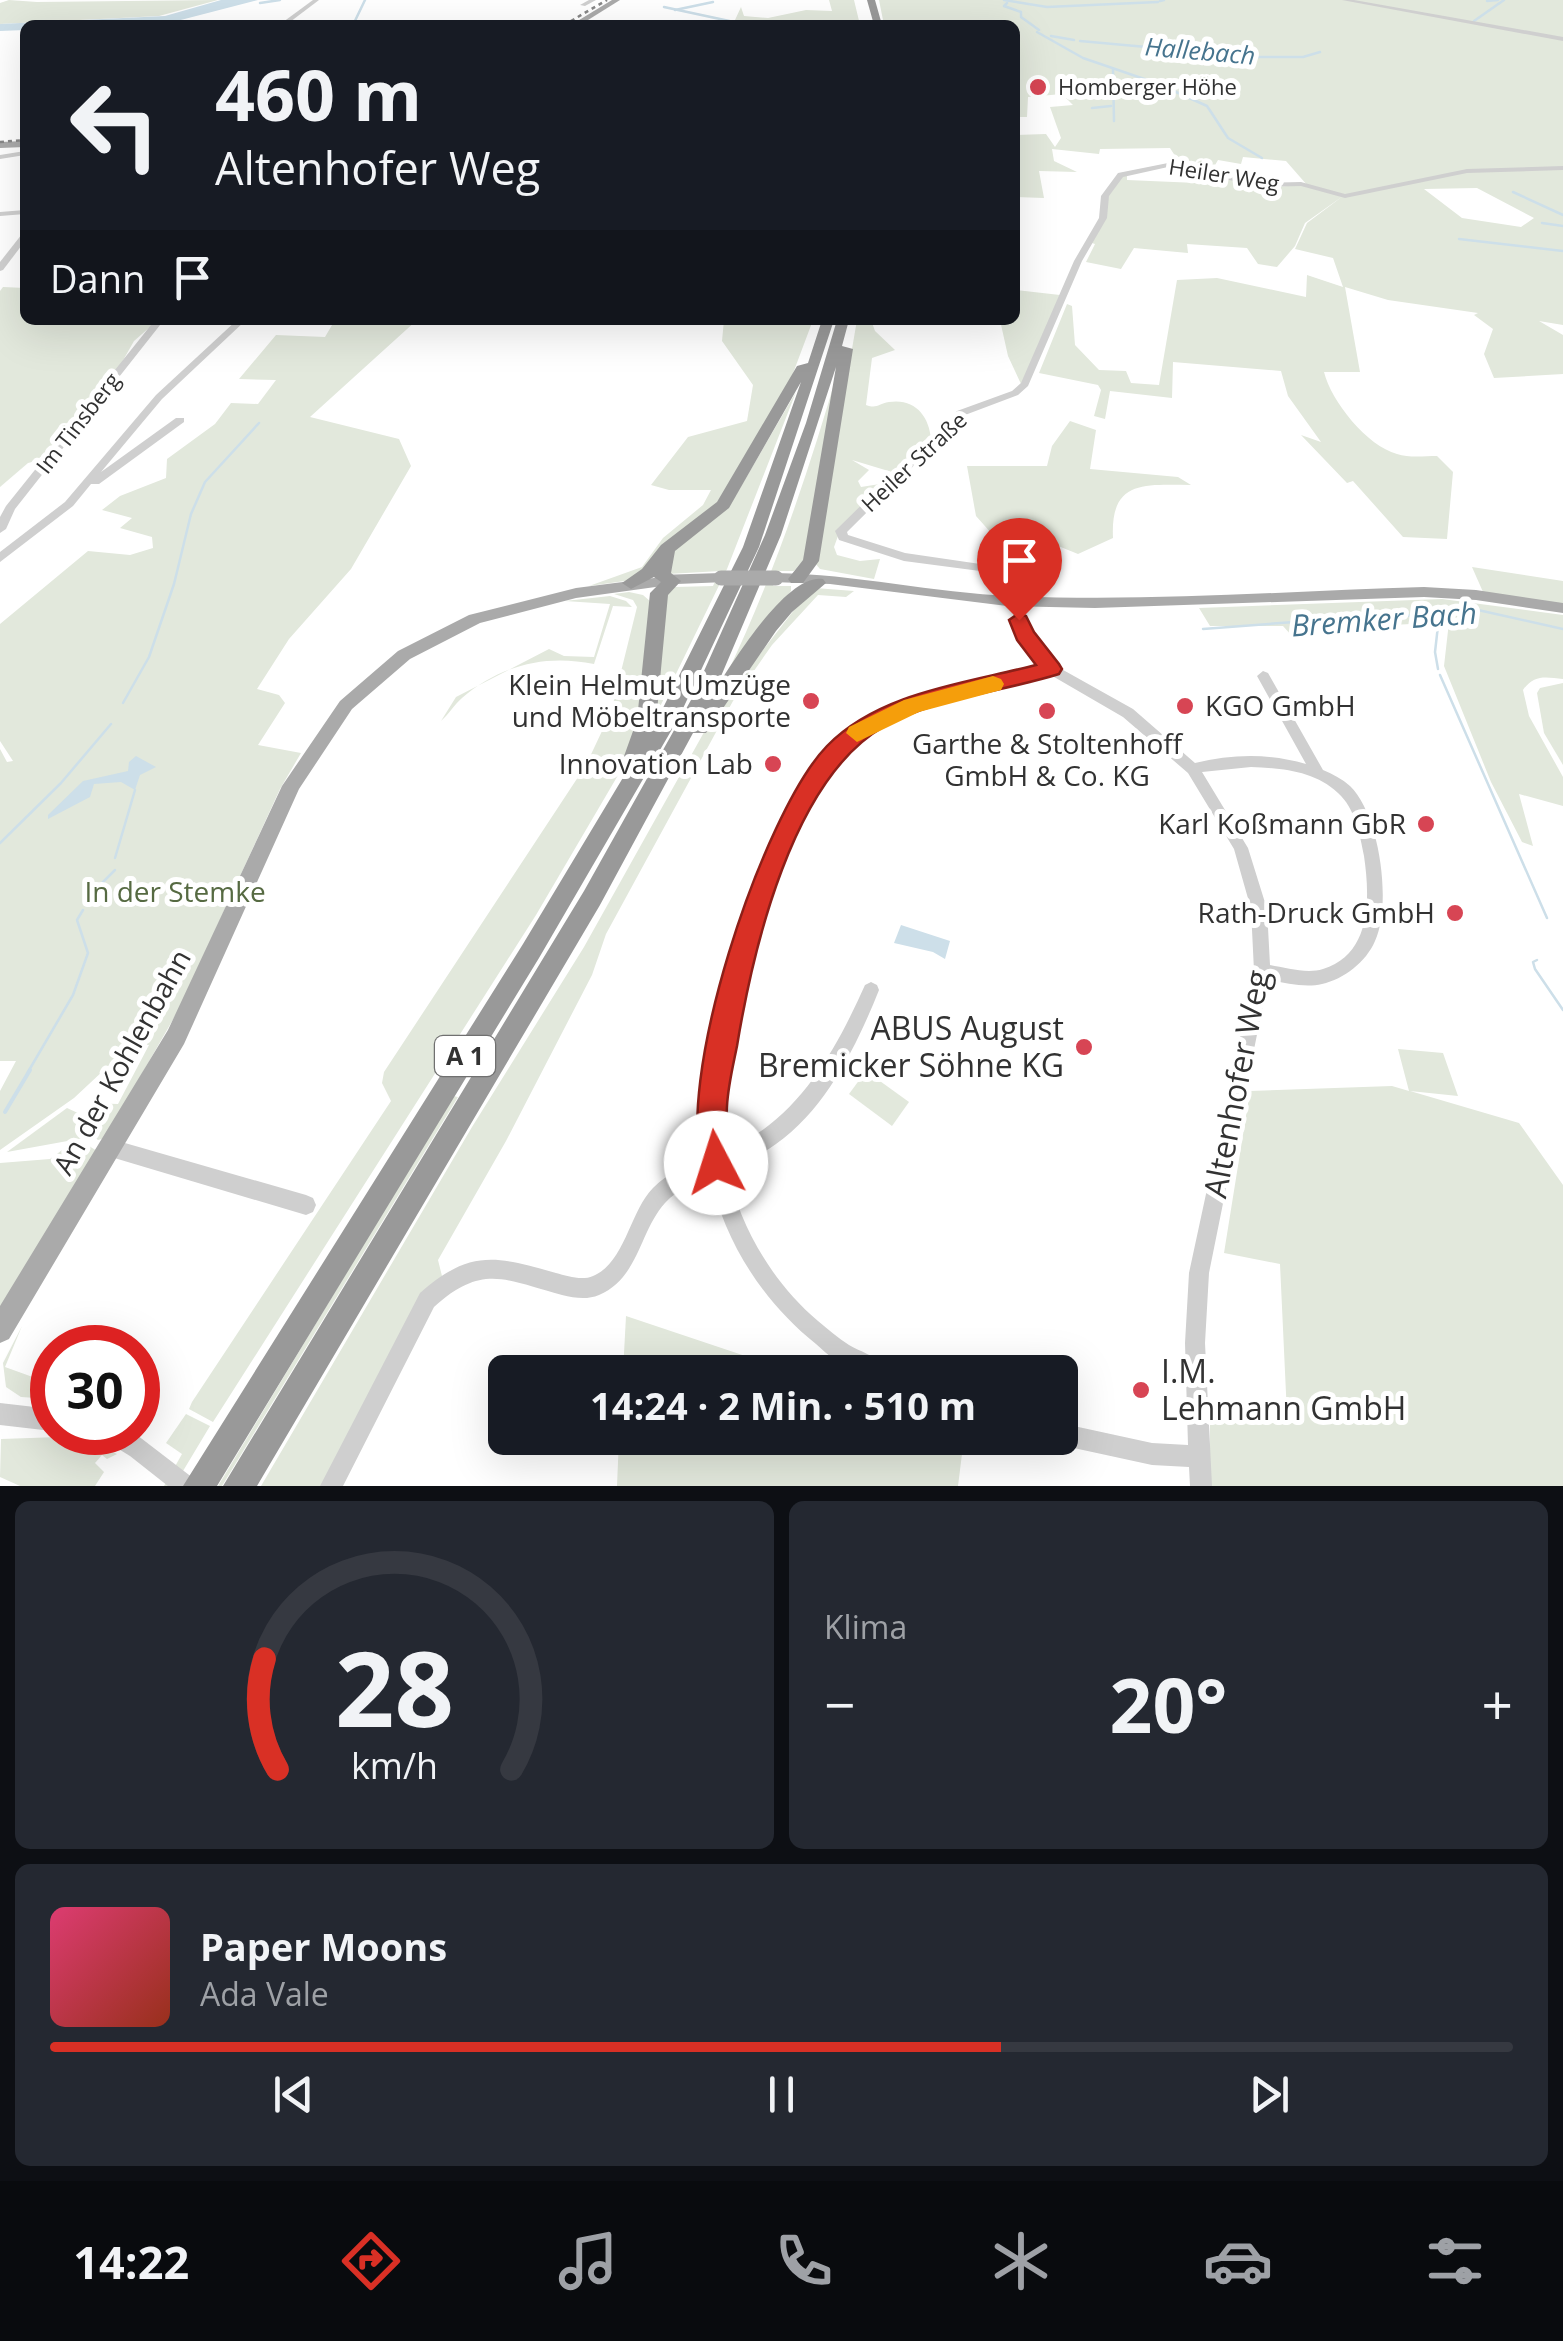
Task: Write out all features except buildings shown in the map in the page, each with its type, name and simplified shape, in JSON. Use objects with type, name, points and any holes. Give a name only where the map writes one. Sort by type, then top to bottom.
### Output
[{"type":"highway","name":"A 1","points":[[199,1486],[609,824],[668,719],[751,546],[826,325]]},
{"type":"highway","name":"A 1","points":[[240,1486],[592,898],[678,745],[729,641],[774,535],[842,325]]},
{"type":"highway","points":[[678,745],[698,728],[791,582],[811,561],[850,325]]},
{"type":"highway","points":[[658,605],[652,596],[633,585],[667,548],[712,516],[727,500],[786,400],[812,347],[821,341]]},
{"type":"highway","points":[[609,824],[647,720],[659,593],[672,581],[662,574],[662,568],[679,540]]},
{"type":"highway","points":[[791,582],[823,581],[811,561]]},
{"type":"main road","points":[[583,20],[617,0]]},
{"type":"main road","name":"An der Kohlenbahn","points":[[0,1330],[176,1037],[291,786],[346,705],[389,666],[454,627],[513,606],[672,581],[716,578],[791,582]]},
{"type":"main road","points":[[823,581],[1012,601],[1164,601],[1424,592],[1563,608]]},
{"type":"street","points":[[289,20],[316,0]]},
{"type":"street","points":[[583,5],[593,0]]},
{"type":"street","points":[[1344,0],[1563,40]]},
{"type":"street","points":[[1404,0],[1460,22]]},
{"type":"street","name":"Heiler Weg","points":[[1088,242],[1103,218],[1104,196],[1114,179],[1150,166],[1190,168],[1270,186],[1306,185],[1345,196],[1467,171],[1563,168]]},
{"type":"street","points":[[0,268],[20,242]]},
{"type":"street","name":"Heiler Straße","points":[[1012,601],[1000,580],[982,568],[883,552],[842,536],[841,531],[961,414],[1015,394],[1026,384],[1088,242]]},
{"type":"street","name":"Im Tinsberg","points":[[0,528],[10,508],[156,325]]},
{"type":"street","points":[[86,487],[159,397],[237,325]]},
{"type":"street","points":[[0,558],[86,487],[180,420]]},
{"type":"street","name":"Altenhofer Weg","points":[[1012,601],[1024,635],[1051,669],[1128,713],[1193,770],[1241,848],[1258,909],[1262,971],[1200,1273],[1195,1343],[1201,1486]]},
{"type":"street","points":[[847,1355],[825,1342],[778,1296],[732,1223],[716,1163],[712,1108],[736,968],[781,841],[825,764],[862,728],[888,714],[1051,669]]},
{"type":"street","points":[[1263,676],[1318,773]]},
{"type":"street","points":[[1193,770],[1216,762],[1251,760],[1318,773],[1350,795],[1365,822],[1374,917],[1358,956],[1331,974],[1304,978],[1262,971]]},
{"type":"street","points":[[331,1486],[427,1300],[443,1284],[479,1268],[502,1268],[574,1288],[594,1287],[621,1265],[642,1218],[673,1183],[772,1138],[790,1122],[862,1016],[871,990]]},
{"type":"street","points":[[111,1148],[306,1204]]},
{"type":"street","points":[[0,1414],[30,1417]]},
{"type":"street","points":[[1078,1438],[1152,1454],[1199,1457]]},
{"type":"street","points":[[144,1455],[178,1479]]},
{"type":"green space","points":[[218,0],[159,16],[0,24],[0,3]]},
{"type":"green space","points":[[829,0],[854,0],[859,20],[735,20],[741,7],[744,16],[768,18],[806,10],[832,11]]},
{"type":"green space","points":[[879,0],[1563,0],[1563,325],[1539,321],[1563,335],[1563,374],[1494,378],[1484,354],[1493,329],[1474,315],[1478,313],[1388,300],[1345,287],[1360,372],[1324,372],[1334,396],[1374,442],[1402,455],[1437,456],[1453,472],[1447,539],[1403,537],[1353,481],[1347,483],[1301,435],[1321,442],[1288,396],[1281,371],[1173,362],[1172,398],[1110,391],[1105,419],[1094,416],[1101,390],[1098,385],[1039,373],[1067,304],[1072,306],[1075,345],[1099,370],[1126,371],[1131,383],[1159,385],[1177,280],[1217,278],[1306,297],[1307,275],[1343,287],[1333,258],[1295,249],[1307,223],[1343,196],[1305,223],[1295,246],[1277,267],[1258,264],[1247,248],[1187,244],[1188,253],[1134,248],[1121,269],[1086,262],[1095,244],[1089,242],[1101,225],[1111,190],[1127,173],[1127,180],[1197,183],[1190,168],[1181,165],[1170,148],[1100,149],[1099,154],[1052,149],[1054,161],[1077,172],[1039,171],[1044,198],[1020,197],[1020,135],[1046,134],[1055,147],[1061,138],[1050,107],[1073,105],[1062,94],[1028,97],[1027,117],[1020,117],[1020,20],[883,20]],"holes":[[[1243,157],[1286,161],[1307,185],[1270,187],[1211,172],[1218,160],[1241,164]],[[1477,188],[1534,218],[1521,227],[1462,218],[1424,189]]]},
{"type":"green space","points":[[3,287],[20,288],[20,325],[152,325],[134,341],[96,408],[52,457],[28,463],[0,487]]},
{"type":"green space","points":[[1020,291],[1060,295],[1035,360],[1021,384],[1008,356],[1001,325],[1020,325]]},
{"type":"green space","name":"In der Stemke","points":[[332,325],[411,325],[310,417],[399,439],[411,466],[351,569],[289,639],[257,689],[279,695],[285,703],[258,745],[301,753],[280,789],[179,1009],[105,1138],[98,1140],[88,1131],[90,1103],[118,1104],[149,1045],[133,1043],[74,1098],[0,1150],[0,1091],[16,1061],[0,1061],[0,749],[7,762],[13,761],[0,741],[0,624],[88,551],[130,555],[153,548],[152,537],[120,528],[132,518],[102,510],[120,496],[166,478],[167,459],[215,424],[231,403],[258,404],[276,380],[239,379],[276,335],[325,337]]},
{"type":"green space","points":[[724,325],[811,325],[789,384],[719,503],[632,580],[589,586],[642,567],[663,538],[703,505],[711,490],[669,490],[651,485],[688,437],[747,421],[753,385],[722,341]]},
{"type":"green space","points":[[856,325],[873,325],[895,350],[872,358],[866,405],[898,401],[913,406],[924,416],[931,439],[895,473],[852,460],[869,470],[858,481],[861,487],[880,484],[886,476],[890,478],[838,536],[834,547],[837,555],[860,561],[880,559],[874,579],[820,569],[815,563]]},
{"type":"green space","points":[[839,367],[806,557],[794,571],[778,571],[773,586],[791,586],[791,591],[726,676],[789,524]]},
{"type":"green space","points":[[796,392],[727,569],[655,717],[662,598],[675,587],[713,586],[720,571],[668,574],[670,555],[736,495]]},
{"type":"green space","points":[[1070,421],[1096,430],[1090,469],[1178,477],[1191,485],[1145,486],[1124,495],[1117,505],[1113,538],[1078,554],[1031,535],[992,534],[976,516],[967,466],[1047,466],[1052,446]]},
{"type":"green space","points":[[1472,567],[1563,581],[1563,605],[1483,592]]},
{"type":"green space","points":[[815,588],[854,591],[846,597],[818,595],[772,645],[733,701],[606,934],[592,975],[506,1141],[438,1260],[442,1276],[322,1486],[261,1486],[472,1127],[584,947],[717,709]]},
{"type":"green space","points":[[614,594],[643,595],[651,602],[635,744],[536,915],[213,1422],[189,1409],[192,1402],[391,1101],[382,1083],[384,1072],[586,765],[611,712],[637,607],[633,600]]},
{"type":"green space","points":[[610,596],[632,607],[613,606],[594,664],[558,660],[508,670],[549,649],[564,656],[594,657],[610,604],[565,601]]},
{"type":"green space","points":[[1442,599],[1563,615],[1563,679],[1536,679],[1523,690],[1529,716],[1563,777],[1563,806],[1519,794],[1533,846],[1522,842],[1491,782],[1444,666],[1449,622],[1335,628],[1291,635],[1283,626],[1210,626],[1199,608]]},
{"type":"green space","points":[[1563,683],[1563,765],[1544,733],[1537,693],[1540,688]]},
{"type":"green space","points":[[482,684],[462,698],[441,721],[456,697]]},
{"type":"green space","points":[[1398,1049],[1443,1053],[1458,1096],[1410,1091],[1519,1123],[1563,1185],[1563,1486],[1210,1486],[1210,1403],[1287,1415],[1280,1264],[1224,1253],[1250,1091],[1392,1086],[1409,1091]]},
{"type":"green space","points":[[866,1071],[909,1102],[892,1126],[849,1094]]},
{"type":"green space","points":[[453,1096],[458,1097],[222,1486],[218,1486]]},
{"type":"green space","points":[[67,1108],[80,1114],[84,1138],[7,1152]]},
{"type":"green space","points":[[69,1145],[89,1146],[97,1151],[0,1310],[0,1163],[50,1159]]},
{"type":"green space","points":[[626,1316],[742,1355],[624,1355]]},
{"type":"green space","points":[[22,1326],[5,1367],[30,1376],[30,1398],[21,1397],[6,1387],[3,1363]]},
{"type":"green space","points":[[186,1414],[210,1426],[174,1486],[164,1486],[182,1454],[166,1443]]},
{"type":"green space","points":[[30,1438],[30,1455],[102,1455],[95,1463],[104,1472],[95,1486],[20,1486],[0,1477],[1,1439]]},
{"type":"green space","points":[[618,1455],[962,1455],[958,1486],[617,1486]]},
{"type":"water","points":[[221,0],[258,0],[181,20],[82,20],[165,16]]},
{"type":"water","points":[[20,23],[20,30],[0,31],[0,24]]},
{"type":"water","points":[[136,756],[156,767],[140,775],[135,790],[121,782],[94,784],[90,797],[48,819],[83,781],[128,771],[129,762]]},
{"type":"water","points":[[901,925],[950,941],[945,959],[933,952],[894,943]]},
{"type":"waterway","points":[[260,3],[280,0]]},
{"type":"waterway","points":[[355,20],[365,0]]},
{"type":"waterway","points":[[1004,0],[1047,7],[1158,2]]},
{"type":"waterway","points":[[1160,1],[1164,0]]},
{"type":"waterway","points":[[1487,1],[1498,0]]},
{"type":"waterway","points":[[1474,21],[1504,0]]},
{"type":"waterway","points":[[677,10],[713,2]]},
{"type":"waterway","points":[[1007,3],[1004,6],[1021,12],[1021,17],[1039,30]]},
{"type":"waterway","points":[[664,7],[677,10]]},
{"type":"waterway","points":[[677,10],[725,20]]},
{"type":"waterway","points":[[1037,32],[1083,58],[1156,83],[1207,106],[1228,138],[1262,158]]},
{"type":"waterway","name":"Hallebach","points":[[1051,36],[1074,40]]},
{"type":"waterway","name":"Hallebach","points":[[1080,41],[1257,57],[1303,57],[1320,52]]},
{"type":"waterway","points":[[1113,69],[1114,121]]},
{"type":"waterway","points":[[1092,108],[1111,106]]},
{"type":"waterway","points":[[1513,192],[1563,215]]},
{"type":"waterway","points":[[1542,223],[1563,226]]},
{"type":"waterway","points":[[1459,239],[1563,251]]},
{"type":"waterway","points":[[123,703],[149,657],[174,584],[191,514],[205,482],[259,423]]},
{"type":"waterway","name":"Bremker Bach","points":[[1445,612],[1478,610],[1563,629]]},
{"type":"waterway","name":"Bremker Bach","points":[[1203,629],[1294,622],[1374,623],[1445,612]]},
{"type":"waterway","points":[[1438,669],[1435,652],[1439,617],[1445,612]]},
{"type":"waterway","points":[[1440,675],[1547,918]]},
{"type":"waterway","points":[[0,843],[61,783],[111,724]]},
{"type":"waterway","points":[[115,858],[135,790]]},
{"type":"waterway","points":[[89,896],[115,870]]},
{"type":"waterway","points":[[28,1072],[73,995],[88,953],[77,920],[83,910]]},
{"type":"waterway","points":[[1537,960],[1533,962],[1535,969],[1563,1010]]},
{"type":"waterway","points":[[5,1112],[30,1070]]},
{"type":"railway","points":[[573,20],[607,0]]},
{"type":"railway","points":[[0,142],[20,140]]},
{"type":"slow traffic","points":[[857,733],[888,714],[993,684]]},
{"type":"place","name":"Homberger Höhe","points":[[1038,87]]},
{"type":"place","name":"Klein Helmut Umzüge und Möbeltransporte","points":[[811,701]]},
{"type":"place","name":"KGO GmbH","points":[[1185,706]]},
{"type":"place","name":"Garthe & Stoltenhoff GmbH & Co. KG","points":[[1047,711]]},
{"type":"place","name":"Innovation Lab","points":[[773,764]]},
{"type":"place","name":"Karl Koßmann GbR","points":[[1426,824]]},
{"type":"place","name":"Rath-Druck GmbH","points":[[1455,913]]},
{"type":"place","name":"ABUS August Bremicker Söhne KG","points":[[1084,1047]]},
{"type":"place","name":"I.M. Lehmann GmbH","points":[[1141,1390]]},
{"type":"route","points":[[716,1163],[712,1108],[736,968],[758,898],[798,807],[834,753],[874,721],[912,706],[1051,669],[1024,635],[1019,620]]}]
